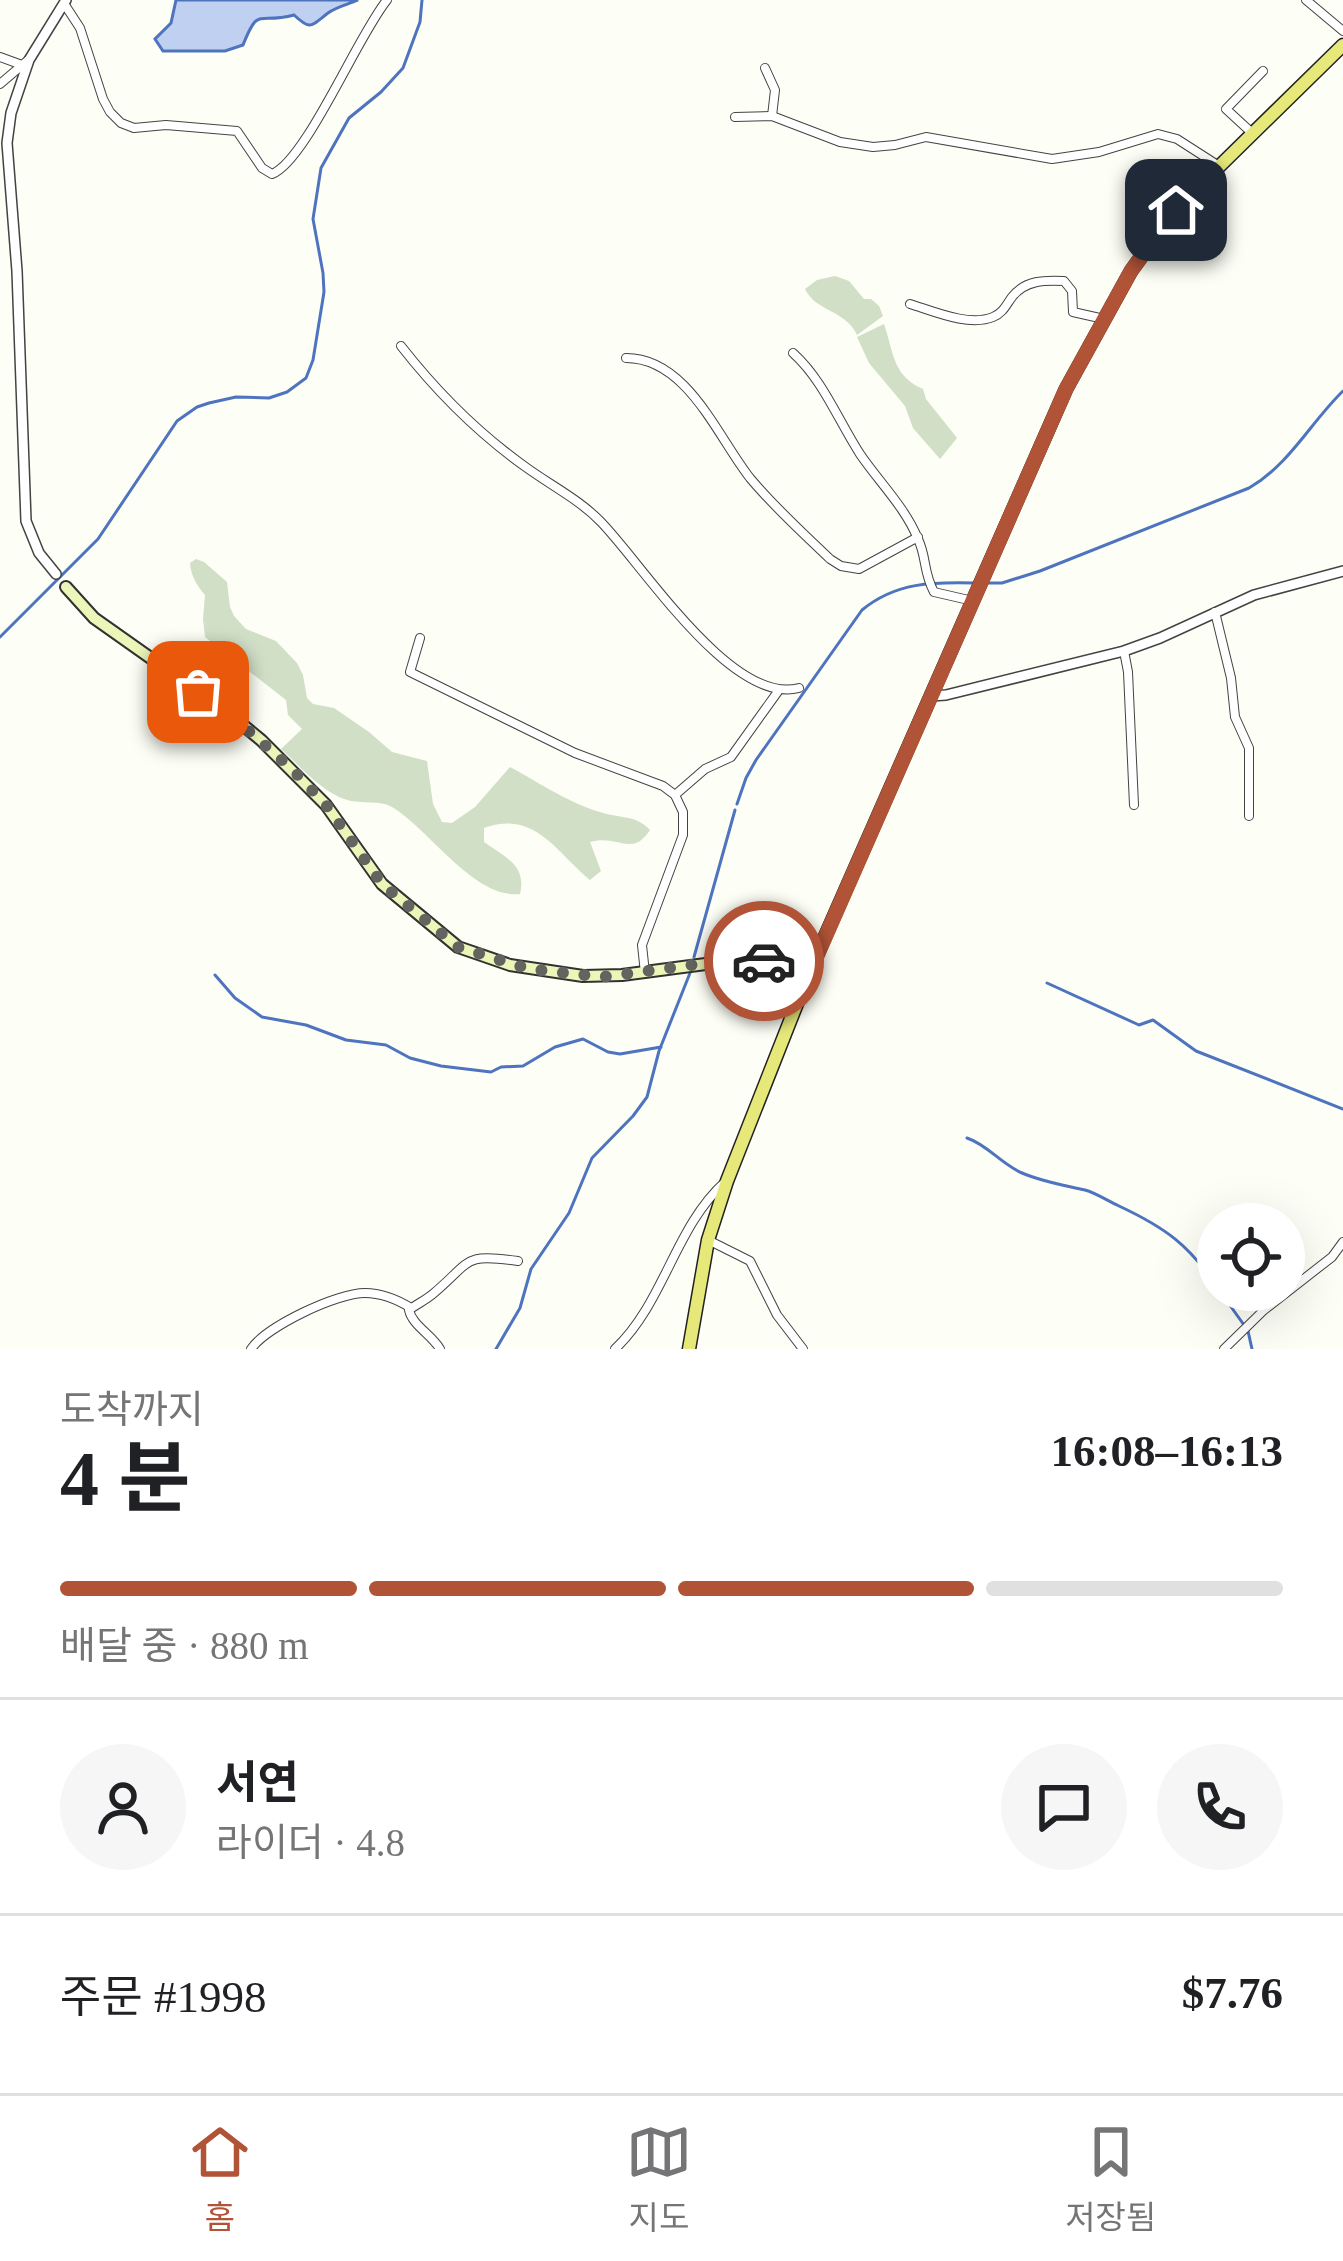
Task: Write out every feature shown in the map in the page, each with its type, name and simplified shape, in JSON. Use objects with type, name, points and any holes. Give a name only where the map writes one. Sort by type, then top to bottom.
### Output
[{"type":"main road","points":[[689,1349],[708,1240],[727,1181],[809,974],[1066,389],[1159,232],[1190,195],[1343,45]]},
{"type":"main road","points":[[66,587],[94,618],[261,740],[326,805],[382,884],[454,945],[495,961],[545,972],[603,977],[752,960],[809,974]]},
{"type":"street","points":[[66,2],[88,47],[104,99],[121,123],[134,128],[166,124],[237,131],[262,168],[272,174],[284,167],[325,107],[359,41],[387,0]]},
{"type":"street","points":[[1306,0],[1343,31]]},
{"type":"street","points":[[0,84],[25,63],[66,2]]},
{"type":"street","points":[[0,57],[25,63]]},
{"type":"street","points":[[25,63],[10,113],[8,143],[22,466],[26,521],[39,554],[56,574]]},
{"type":"street","points":[[765,68],[775,90],[772,116]]},
{"type":"street","points":[[1252,133],[1226,110],[1263,71]]},
{"type":"street","points":[[735,117],[772,116],[840,142],[873,147],[926,136],[1052,159],[1099,152],[1157,134],[1178,139],[1220,167]]},
{"type":"street","points":[[910,304],[984,320],[1000,314],[1021,287],[1064,280],[1072,291],[1073,312],[1104,319]]},
{"type":"street","points":[[401,346],[473,424],[602,523],[705,644],[737,669],[779,690],[799,688]]},
{"type":"street","points":[[793,353],[810,368],[859,452],[918,537],[932,587],[938,594],[975,597]]},
{"type":"street","points":[[626,358],[650,361],[673,374],[751,478],[841,566],[859,569],[918,537]]},
{"type":"street","points":[[931,696],[1124,651],[1261,593],[1343,571]]},
{"type":"street","points":[[1215,612],[1235,717],[1250,748],[1249,816]]},
{"type":"street","points":[[420,638],[410,672],[575,753],[663,786],[675,795],[683,812],[683,836],[642,945],[645,973]]},
{"type":"street","points":[[1124,651],[1134,805]]},
{"type":"street","points":[[675,795],[705,769],[731,757],[779,690]]},
{"type":"street","points":[[615,1349],[637,1324],[703,1208],[727,1181]]},
{"type":"street","points":[[708,1240],[750,1261],[777,1315],[803,1349]]},
{"type":"street","points":[[1224,1349],[1264,1310],[1332,1257],[1343,1242]]},
{"type":"street","points":[[411,1308],[465,1263],[480,1258],[518,1261]]},
{"type":"street","points":[[251,1349],[272,1331],[346,1295],[380,1295],[411,1308]]},
{"type":"street","points":[[411,1308],[411,1318],[440,1349]]},
{"type":"green space","points":[[835,276],[849,281],[864,299],[871,299],[883,316],[857,335],[846,320],[816,302],[805,289]]},
{"type":"green space","points":[[884,324],[900,371],[923,389],[957,438],[940,459],[913,428],[905,406],[869,363],[857,337]]},
{"type":"green space","points":[[196,559],[227,582],[230,607],[246,629],[276,641],[297,663],[313,704],[334,708],[392,752],[427,761],[433,804],[442,822],[452,823],[475,807],[510,767],[582,806],[635,820],[650,830],[637,843],[590,842],[601,871],[590,880],[531,829],[517,824],[484,828],[484,842],[512,862],[521,884],[520,894],[486,886],[392,807],[337,796],[281,749],[302,729],[288,715],[286,700],[205,637],[205,595],[190,563]]},
{"type":"water","points":[[176,0],[358,0],[311,25],[294,15],[261,19],[243,45],[225,51],[163,51],[155,39],[171,23]]},
{"type":"waterway","points":[[0,637],[98,539],[177,421],[209,403],[236,397],[269,398],[306,378],[324,292],[313,219],[321,168],[349,118],[403,68],[420,22],[422,0]]},
{"type":"waterway","points":[[984,583],[1002,583],[1040,571],[1249,488],[1288,455],[1343,391]]},
{"type":"waterway","points":[[737,804],[756,760],[862,610],[902,589],[974,583]]},
{"type":"waterway","points":[[694,957],[735,810]]},
{"type":"waterway","points":[[496,1349],[520,1308],[531,1269],[569,1213],[592,1158],[647,1097],[659,1051],[690,973]]},
{"type":"waterway","points":[[215,975],[235,998],[262,1017],[306,1025],[346,1040],[386,1045],[441,1066],[491,1072],[523,1066],[555,1047],[583,1039],[620,1054],[661,1047]]},
{"type":"waterway","points":[[1047,983],[1139,1025],[1153,1020],[1196,1051],[1343,1109]]},
{"type":"waterway","points":[[967,1138],[1022,1173],[1089,1191],[1150,1222],[1197,1260]]},
{"type":"waterway","points":[[1234,1311],[1244,1325]]},
{"type":"waterway","points":[[1248,1331],[1252,1349]]},
{"type":"way so far","points":[[198,692],[292,769],[326,805],[382,884],[458,947],[529,969],[603,977],[714,962],[764,961]]},
{"type":"route","points":[[764,961],[809,974],[1066,389],[1131,271],[1176,210]]}]
